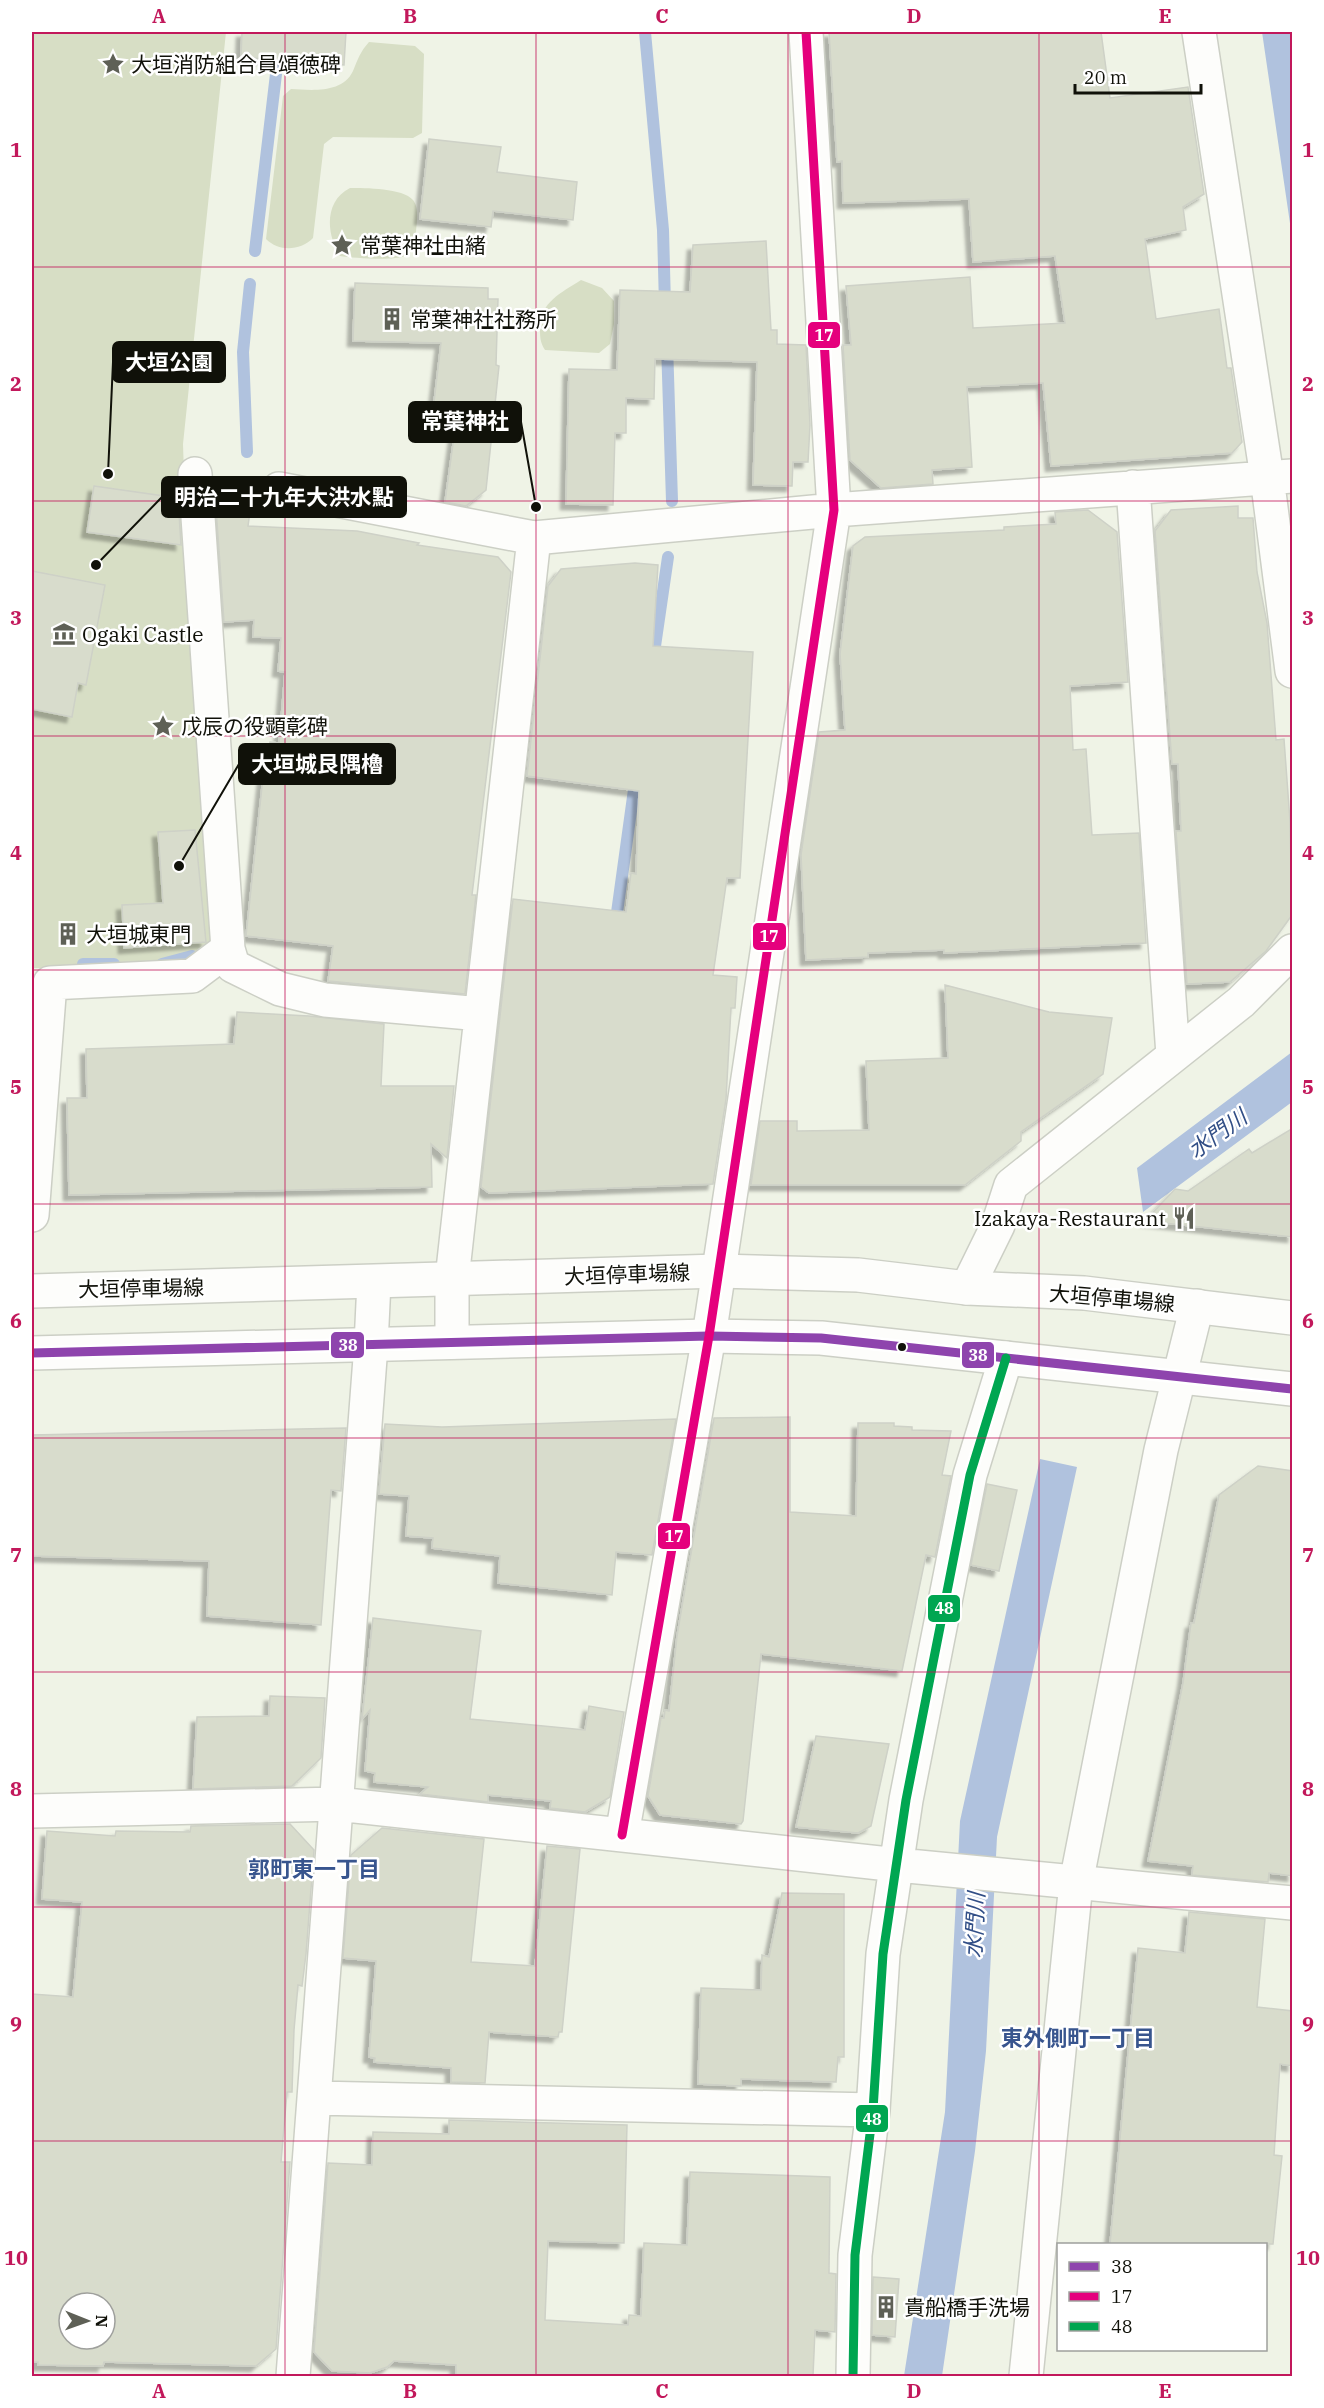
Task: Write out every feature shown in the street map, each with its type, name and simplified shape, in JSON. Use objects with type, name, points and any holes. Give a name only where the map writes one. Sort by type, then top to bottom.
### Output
[{"type":"street","points":[[622,1835],[709,1336],[834,510],[806,32]]},
{"type":"street","points":[[1199,32],[1280,476],[1293,671]]},
{"type":"street","points":[[195,474],[228,949],[233,966],[280,989],[325,1000],[481,1014]]},
{"type":"street","points":[[279,489],[534,538],[834,510],[1280,476]]},
{"type":"street","points":[[1133,487],[1173,1055]]},
{"type":"street","points":[[452,1342],[452,1279],[534,538]]},
{"type":"street","points":[[32,1215],[50,983],[192,976],[228,949]]},
{"type":"street","points":[[967,1288],[998,1225],[1011,1185],[1241,1002],[1293,951]]},
{"type":"street","name":"大垣停車場線","points":[[32,1291],[719,1271],[858,1275],[967,1288],[1084,1293],[1293,1318]]},
{"type":"street","points":[[293,2376],[374,1282]]},
{"type":"street","points":[[1026,2376],[1076,1883],[1161,1450],[1197,1306]]},
{"type":"street","points":[[32,1353],[709,1336],[821,1338],[1053,1365],[1293,1389]]},
{"type":"street","points":[[853,2376],[855,2255],[873,2110],[883,1954],[906,1800],[970,1475],[1006,1358]]},
{"type":"street","points":[[32,1811],[337,1804],[898,1865],[1293,1903]]},
{"type":"street","points":[[315,2098],[873,2110]]},
{"type":"green space","points":[[32,32],[226,32],[183,444],[185,504],[216,939],[202,961],[161,969],[32,968]]},
{"type":"green space","points":[[369,42],[415,46],[424,54],[422,133],[413,138],[333,137],[324,144],[313,238],[296,247],[277,246],[266,239],[283,96],[291,89],[325,89],[341,84],[353,71],[361,52]]},
{"type":"green space","points":[[350,188],[393,191],[413,200],[417,211],[417,223],[412,249],[408,254],[400,258],[383,259],[340,256],[332,238],[330,219],[336,201]]},
{"type":"green space","points":[[581,280],[602,288],[614,301],[614,324],[610,344],[599,353],[545,350],[540,334],[544,311],[553,299]]},
{"type":"water","points":[[1262,32],[1292,32],[1292,237]]},
{"type":"water","name":"水門川","points":[[1292,1052],[1292,1102],[1143,1212],[1137,1168]]},
{"type":"water","name":"水門川","points":[[1040,1459],[1077,1467],[997,1837],[986,2051],[975,2151],[942,2376],[904,2376],[945,2112],[960,1821]]},
{"type":"building","points":[[242,32],[346,32],[344,65],[241,57]]},
{"type":"building","points":[[829,32],[1101,32],[1110,98],[1188,87],[1204,194],[1183,207],[1186,230],[1145,239],[1156,319],[1219,309],[1227,368],[1231,368],[1242,442],[1232,453],[1051,466],[1043,383],[967,387],[972,467],[932,470],[933,484],[881,488],[850,460],[843,345],[851,345],[846,286],[970,277],[973,328],[1065,323],[1055,256],[973,262],[969,199],[843,203],[842,161],[837,162]]},
{"type":"building","points":[[429,139],[501,147],[497,172],[577,182],[573,220],[493,211],[491,227],[420,219]]},
{"type":"building","points":[[766,241],[771,330],[777,330],[777,344],[806,345],[810,425],[808,462],[793,462],[792,486],[753,485],[757,362],[655,359],[654,399],[626,398],[626,433],[615,433],[613,505],[566,504],[569,369],[617,370],[620,290],[690,292],[693,245]]},
{"type":"building","points":[[355,283],[488,288],[488,299],[498,299],[496,365],[499,366],[486,490],[466,506],[445,502],[456,422],[432,419],[441,343],[353,341]]},
{"type":"building","points":[[94,486],[178,498],[181,545],[87,532]]},
{"type":"building","points":[[1238,506],[1238,518],[1253,518],[1257,572],[1267,623],[1276,740],[1284,739],[1290,821],[1292,915],[1266,951],[1230,982],[1187,984],[1176,831],[1181,831],[1178,764],[1172,764],[1155,531],[1171,510]]},
{"type":"building","points":[[216,508],[250,512],[248,526],[357,531],[419,543],[417,545],[498,557],[511,572],[472,895],[476,895],[465,994],[328,981],[333,946],[246,936],[266,749],[269,749],[270,742],[279,743],[285,672],[278,671],[281,638],[253,637],[254,620],[224,622]]},
{"type":"building","points":[[1088,510],[1117,532],[1128,682],[1070,686],[1073,750],[1086,749],[1092,835],[1139,833],[1146,943],[944,953],[944,950],[868,953],[868,957],[806,960],[801,855],[819,732],[845,730],[840,654],[853,546],[865,537],[1004,530],[1004,527],[1056,524],[1055,512]]},
{"type":"building","points":[[635,563],[658,565],[653,646],[753,652],[740,878],[727,878],[713,975],[737,977],[735,1008],[731,1008],[726,1099],[713,1184],[489,1193],[481,1187],[513,899],[626,912],[631,873],[636,874],[639,791],[527,776],[548,586],[561,569]]},
{"type":"building","name":"Ogaki Castle","points":[[32,571],[105,585],[86,685],[78,683],[72,717],[32,709]]},
{"type":"building","points":[[195,830],[206,942],[124,948],[122,905],[163,903],[158,832]]},
{"type":"building","points":[[945,985],[1049,1012],[1112,1018],[1103,1074],[1021,1132],[1021,1141],[965,1185],[751,1185],[760,1121],[797,1121],[797,1131],[869,1130],[866,1061],[948,1058]]},
{"type":"building","points":[[237,1012],[309,1016],[384,1024],[381,1086],[454,1086],[447,1158],[431,1144],[432,1187],[69,1195],[67,1098],[87,1098],[86,1049],[234,1044]]},
{"type":"building","points":[[1293,1128],[1293,1237],[1145,1221],[1175,1189],[1188,1191],[1249,1149],[1252,1153]]},
{"type":"building","points":[[790,1417],[790,1512],[856,1516],[858,1423],[894,1423],[894,1426],[912,1427],[912,1430],[951,1431],[942,1475],[951,1476],[935,1557],[926,1555],[902,1671],[761,1654],[743,1821],[741,1824],[660,1815],[648,1796],[661,1718],[664,1718],[665,1710],[669,1711],[677,1636],[714,1418]]},
{"type":"building","points":[[676,1419],[652,1555],[616,1552],[612,1595],[498,1583],[500,1556],[432,1548],[433,1538],[406,1536],[409,1496],[379,1494],[385,1424],[442,1427]]},
{"type":"building","points":[[346,1428],[341,1491],[331,1490],[321,1625],[207,1616],[209,1561],[32,1556],[32,1435]]},
{"type":"building","points":[[1258,1466],[1293,1471],[1293,1876],[1269,1873],[1268,1882],[1192,1875],[1193,1866],[1148,1861],[1183,1683],[1191,1623],[1194,1623],[1219,1495]]},
{"type":"building","points":[[987,1484],[1017,1490],[999,1571],[971,1565]]},
{"type":"building","points":[[373,1618],[481,1631],[470,1719],[585,1730],[589,1706],[624,1712],[610,1797],[585,1812],[550,1808],[551,1801],[488,1795],[488,1802],[420,1794],[428,1787],[374,1782],[375,1773],[365,1771],[370,1710],[362,1719]]},
{"type":"building","points":[[270,1696],[325,1698],[321,1758],[292,1786],[193,1789],[197,1717],[269,1716]]},
{"type":"building","points":[[816,1736],[889,1744],[871,1826],[858,1833],[796,1827]]},
{"type":"building","points":[[290,1824],[314,1850],[306,1954],[302,1986],[298,1985],[292,2092],[287,2092],[281,2162],[290,2162],[276,2349],[256,2366],[104,2362],[103,2366],[38,2365],[38,2362],[32,2362],[32,1994],[73,1997],[82,1902],[42,1899],[47,1831],[115,1836],[116,1831],[190,1832],[191,1826]]},
{"type":"building","points":[[382,1828],[484,1839],[471,1962],[535,1966],[547,1846],[580,1849],[562,2032],[559,2032],[558,2037],[489,2032],[485,2083],[451,2082],[451,2068],[374,2062],[375,2058],[369,2057],[376,1961],[343,1958],[351,1855]]},
{"type":"building","points":[[782,1893],[844,1894],[844,2057],[838,2057],[836,2082],[741,2079],[741,2086],[698,2084],[701,1988],[761,1990],[762,1955],[769,1957]]},
{"type":"building","points":[[1189,1912],[1265,1919],[1257,2007],[1293,2011],[1293,2066],[1280,2064],[1274,2155],[1282,2156],[1273,2244],[1110,2243],[1138,1948],[1185,1953]]},
{"type":"building","points":[[449,2120],[627,2125],[624,2243],[548,2241],[545,2320],[628,2325],[629,2315],[641,2316],[644,2243],[687,2245],[690,2172],[830,2177],[829,2273],[836,2274],[835,2332],[815,2330],[813,2376],[456,2375],[456,2365],[394,2361],[387,2367],[370,2373],[332,2371],[314,2352],[328,2163],[372,2165],[373,2132],[449,2134]]},
{"type":"building","name":"貴船橋手洗場","points":[[873,2277],[899,2279],[895,2337],[872,2335]]},
{"type":"waterway","points":[[255,251],[281,32]]},
{"type":"waterway","points":[[645,32],[663,230],[665,305]]},
{"type":"waterway","points":[[247,452],[243,352],[250,284]]},
{"type":"waterway","points":[[667,344],[672,501]]},
{"type":"waterway","points":[[653,660],[668,557]]},
{"type":"waterway","points":[[615,927],[636,775]]},
{"type":"waterway","points":[[162,964],[192,956]]},
{"type":"waterway","points":[[83,964],[114,964]]},
{"type":"transit line","name":"17","points":[[622,1835],[709,1336],[834,510],[806,32]]},
{"type":"transit line","name":"38","points":[[32,1353],[709,1336],[821,1338],[1292,1389]]},
{"type":"transit line","name":"48","points":[[853,2376],[855,2255],[873,2110],[883,1954],[906,1800],[970,1475],[1006,1358]]},
{"type":"place","name":"大垣消防組合員頌徳碑","points":[[113,64]]},
{"type":"place","name":"常葉神社由緒","points":[[342,245]]},
{"type":"place","name":"常葉神社社務所","points":[[392,319]]},
{"type":"place","name":"大垣公園","points":[[108,474]]},
{"type":"place","name":"常葉神社","points":[[536,507]]},
{"type":"place","name":"明治二十九年大洪水點","points":[[96,565]]},
{"type":"place","name":"Ogaki Castle","points":[[64,634]]},
{"type":"place","name":"戊辰の役顕彰碑","points":[[163,726]]},
{"type":"place","name":"大垣城艮隅櫓","points":[[179,866]]},
{"type":"place","name":"大垣城東門","points":[[68,934]]},
{"type":"place","name":"Izakaya-Restaurant","points":[[1184,1218]]},
{"type":"place","name":"貴船橋手洗場","points":[[886,2307]]},
{"type":"district","name":"郭町東一丁目","points":[[314,1868]]},
{"type":"district","name":"東外側町一丁目","points":[[1078,2037]]}]
